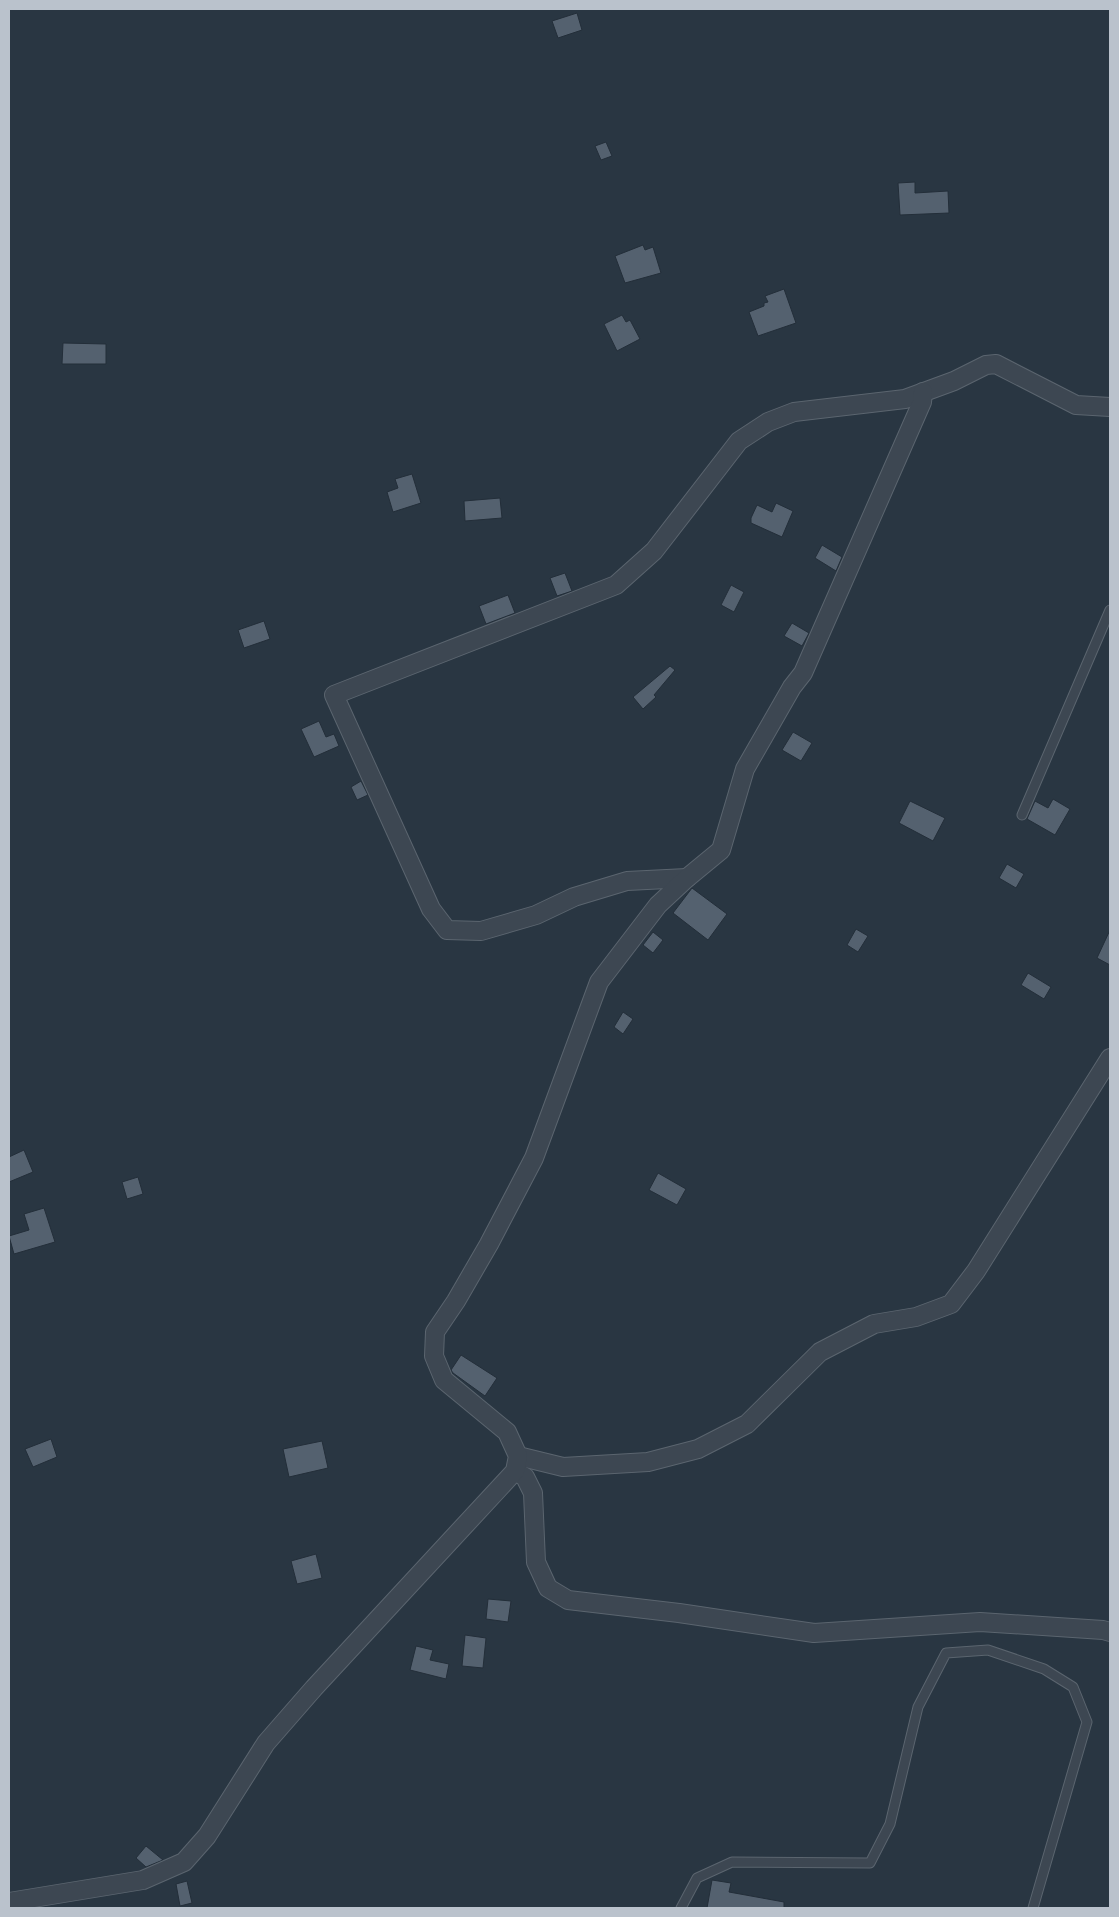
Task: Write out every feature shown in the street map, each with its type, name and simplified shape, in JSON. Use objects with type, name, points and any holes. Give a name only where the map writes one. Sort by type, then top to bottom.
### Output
[{"type":"street","points":[[687,878],[627,881],[574,898],[536,916],[481,932],[447,930],[431,909],[334,695],[616,585],[654,550],[739,441],[768,422],[794,412],[905,399],[986,365],[996,364],[1076,405],[1110,407]]},
{"type":"street","points":[[923,392],[922,402],[803,673],[792,687],[745,769],[721,850],[658,905],[599,982],[534,1158],[490,1244],[435,1332],[434,1356],[444,1380],[507,1432],[517,1463],[533,1493],[536,1562],[548,1588],[568,1600],[679,1613],[814,1633],[980,1622],[1110,1632]]},
{"type":"street","points":[[517,1463],[563,1467],[648,1462],[698,1448],[747,1424],[820,1352],[874,1324],[916,1317],[951,1304],[976,1271],[1110,1058]]},
{"type":"street","points":[[9,1902],[143,1880],[184,1862],[207,1836],[266,1743],[517,1463]]},
{"type":"lane","points":[[1022,815],[1110,610]]},
{"type":"lane","points":[[681,1908],[697,1878],[732,1862],[870,1863],[890,1824],[918,1707],[946,1653],[988,1650],[1044,1669],[1074,1687],[1087,1722],[1033,1908]]},
{"type":"building","points":[[577,13],[582,30],[558,38],[552,21]]},
{"type":"building","points":[[606,142],[612,156],[601,160],[595,146]]},
{"type":"building","points":[[915,182],[915,193],[948,191],[949,213],[900,215],[898,183]]},
{"type":"building","points":[[643,245],[645,250],[653,247],[661,273],[625,283],[615,256]]},
{"type":"building","points":[[784,289],[796,323],[758,336],[749,312],[764,306],[764,303],[768,302],[765,296]]},
{"type":"building","points":[[622,315],[626,322],[630,320],[640,339],[617,351],[604,324]]},
{"type":"building","points":[[63,343],[106,344],[106,364],[62,364]]},
{"type":"building","points":[[412,474],[421,503],[393,512],[387,492],[398,488],[395,479]]},
{"type":"building","points":[[500,498],[502,518],[465,521],[464,501]]},
{"type":"building","points":[[776,503],[793,511],[782,537],[751,523],[751,518],[757,505],[772,512]]},
{"type":"building","points":[[822,545],[842,557],[836,571],[815,558]]},
{"type":"building","points":[[565,573],[572,591],[557,596],[550,578]]},
{"type":"building","points":[[731,585],[744,592],[734,612],[721,605]]},
{"type":"building","points":[[508,595],[515,613],[486,624],[479,606]]},
{"type":"building","points":[[264,621],[270,639],[244,648],[238,630]]},
{"type":"building","points":[[792,623],[809,633],[802,646],[784,636]]},
{"type":"building","points":[[670,666],[675,670],[654,695],[656,697],[643,709],[633,697]]},
{"type":"building","points":[[319,721],[326,737],[334,734],[339,746],[314,757],[301,729]]},
{"type":"building","points":[[793,732],[812,743],[801,761],[782,750]]},
{"type":"building","points":[[361,781],[368,795],[357,800],[351,787]]},
{"type":"building","points":[[1053,799],[1070,809],[1055,835],[1027,819],[1035,801],[1048,808]]},
{"type":"building","points":[[910,801],[945,818],[933,841],[899,823]]},
{"type":"building","points":[[1007,864],[1024,874],[1016,888],[999,878]]},
{"type":"building","points":[[692,888],[727,914],[708,940],[673,913]]},
{"type":"building","points":[[856,929],[868,936],[858,952],[847,945]]},
{"type":"building","points":[[1110,930],[1110,965],[1097,958]]},
{"type":"building","points":[[653,932],[663,940],[653,953],[643,945]]},
{"type":"building","points":[[1028,973],[1051,987],[1044,999],[1021,985]]},
{"type":"building","points":[[623,1012],[633,1019],[623,1034],[614,1027]]},
{"type":"building","points":[[24,1150],[33,1172],[9,1182],[9,1157]]},
{"type":"building","points":[[658,1173],[686,1189],[677,1205],[649,1190]]},
{"type":"building","points":[[138,1177],[143,1194],[127,1199],[122,1182]]},
{"type":"building","points":[[44,1208],[55,1242],[14,1254],[9,1236],[29,1230],[24,1214]]},
{"type":"building","points":[[461,1355],[497,1378],[485,1396],[451,1370]]},
{"type":"building","points":[[51,1439],[57,1457],[33,1467],[25,1449]]},
{"type":"building","points":[[322,1441],[328,1468],[289,1477],[283,1449]]},
{"type":"building","points":[[316,1554],[322,1578],[297,1584],[291,1561]]},
{"type":"building","points":[[488,1599],[511,1601],[508,1622],[486,1619]]},
{"type":"building","points":[[465,1635],[486,1638],[483,1668],[462,1666]]},
{"type":"building","points":[[416,1646],[433,1650],[430,1660],[449,1664],[446,1679],[410,1670]]},
{"type":"building","points":[[146,1846],[163,1860],[146,1867],[136,1858]]},
{"type":"building","points":[[712,1880],[731,1883],[729,1892],[784,1902],[784,1908],[707,1908]]},
{"type":"building","points":[[187,1881],[192,1903],[180,1906],[176,1884]]}]
